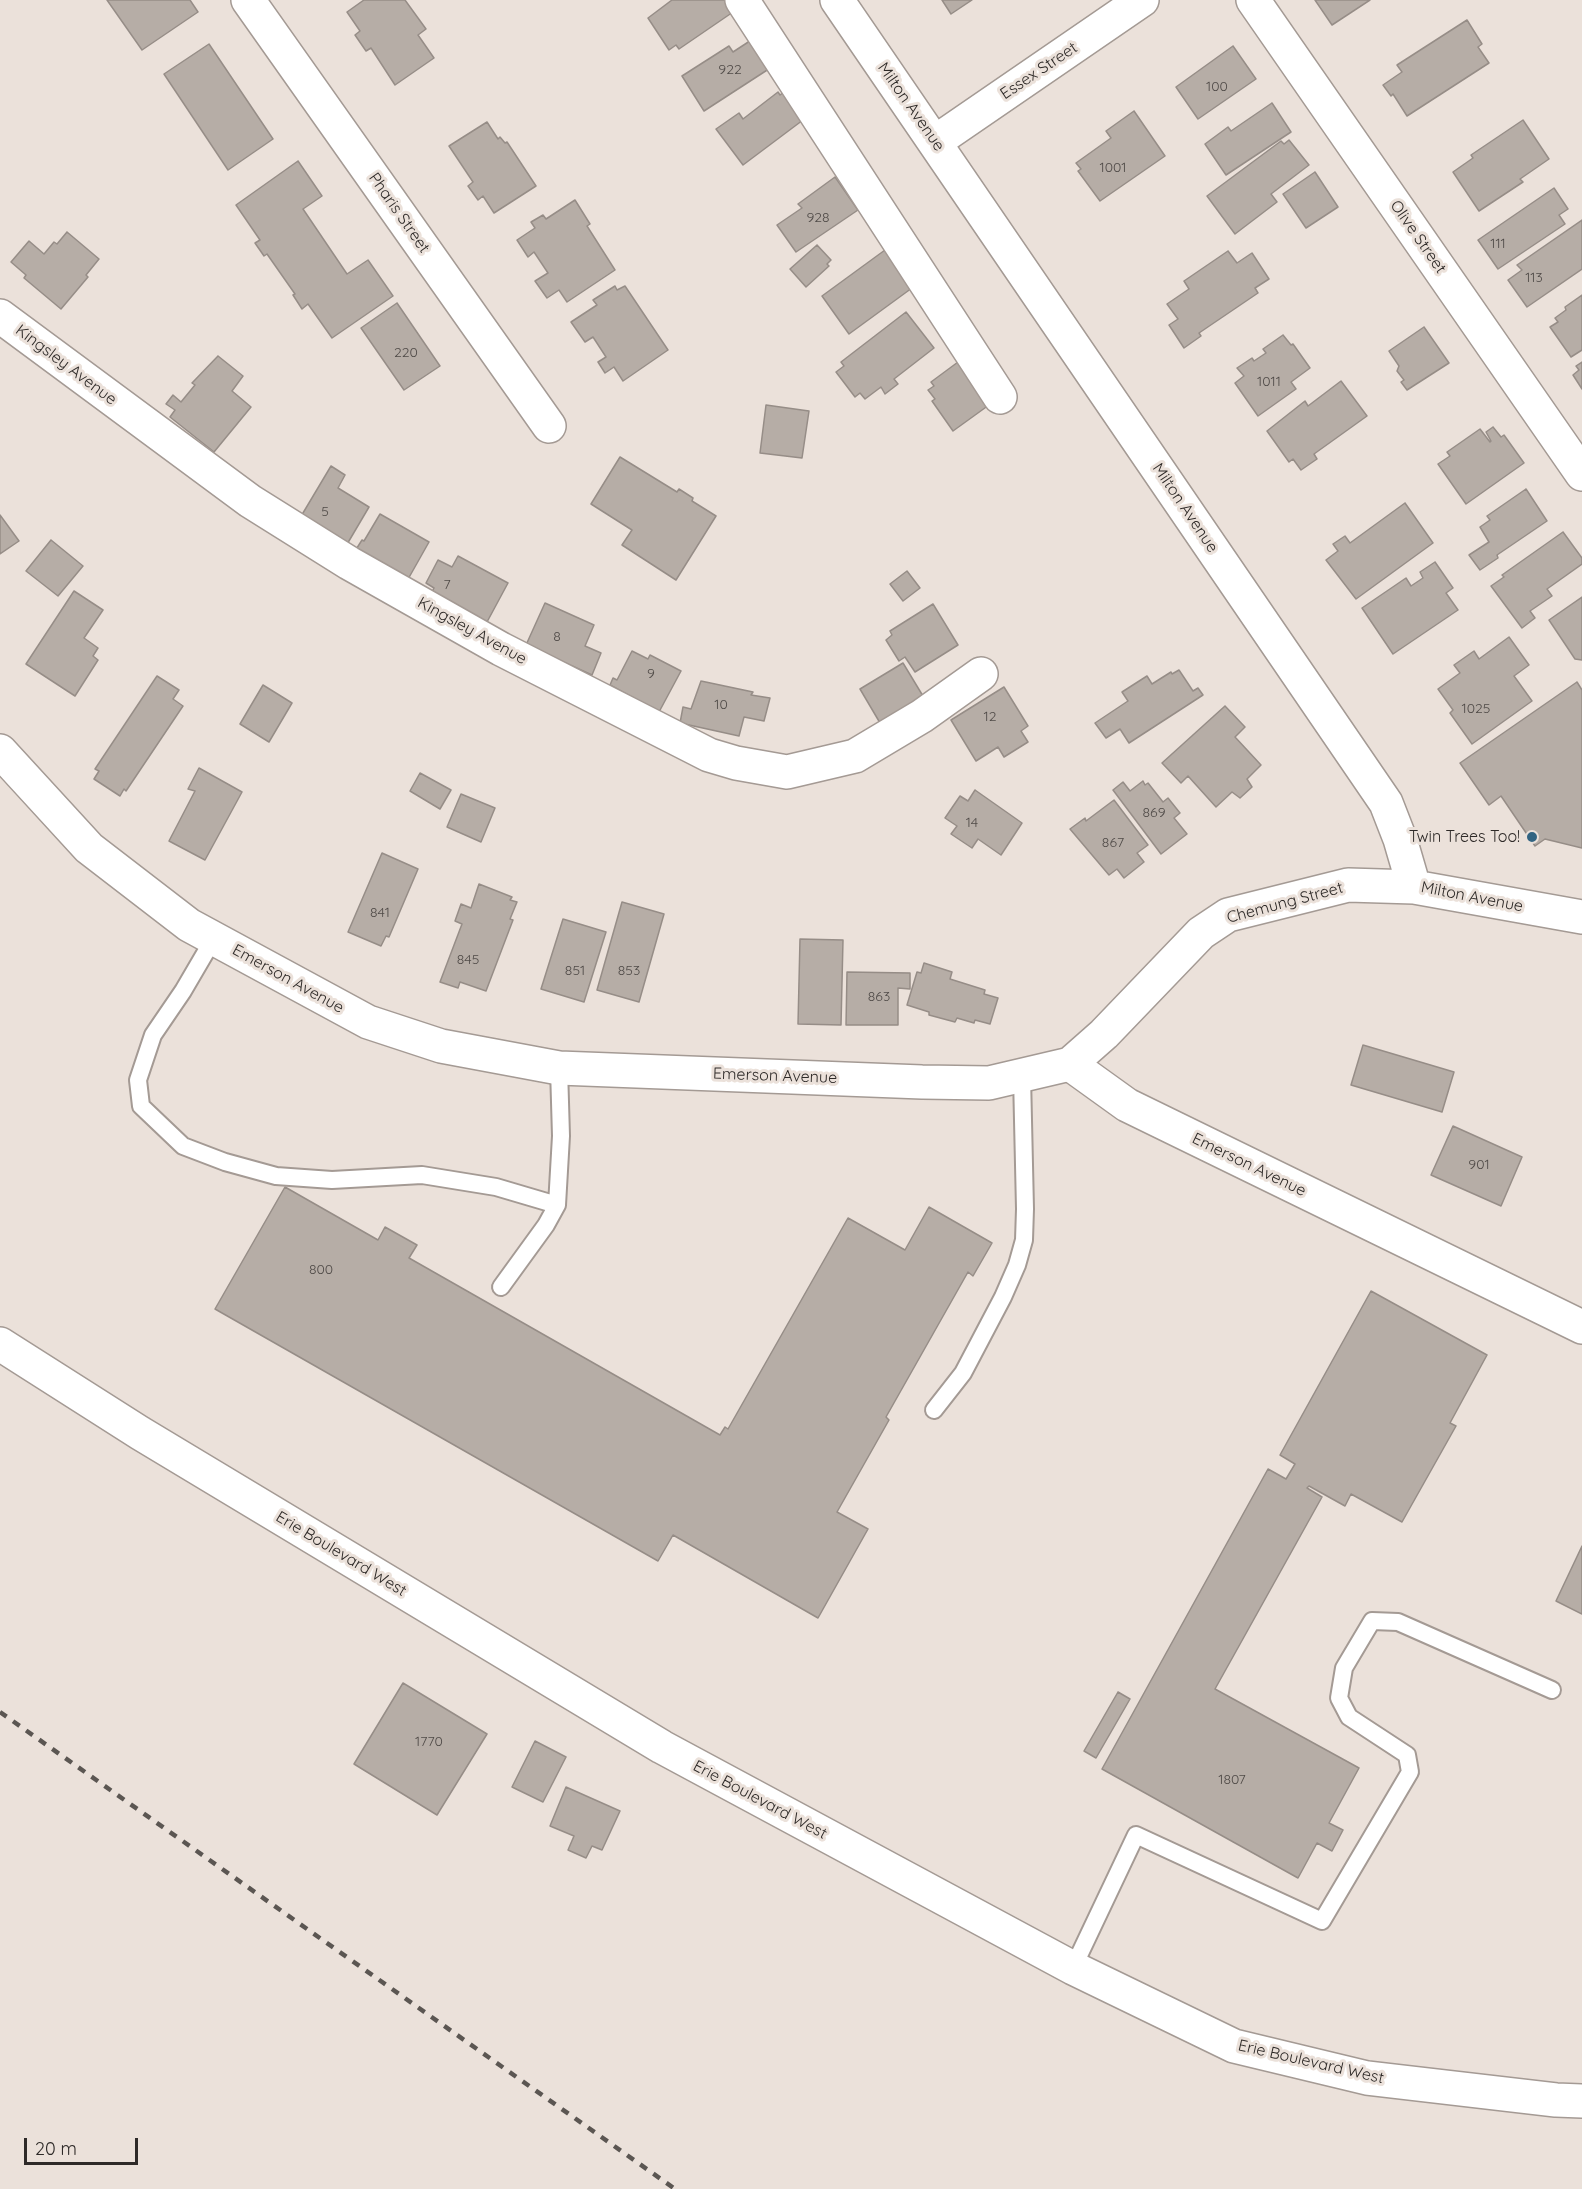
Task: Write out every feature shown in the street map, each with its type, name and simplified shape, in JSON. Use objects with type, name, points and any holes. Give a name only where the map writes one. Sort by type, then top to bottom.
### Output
[{"type":"street","name":"Pharis Street","points":[[248,0],[549,426]]},
{"type":"street","points":[[742,0],[1000,397]]},
{"type":"street","name":"Milton Avenue","points":[[837,0],[1386,803],[1400,839],[1414,887],[1582,917]]},
{"type":"street","name":"Essex Street","points":[[935,142],[1142,0]]},
{"type":"street","name":"Olive Street","points":[[1253,0],[1582,474]]},
{"type":"street","name":"Kingsley Avenue","points":[[0,315],[250,501],[349,563],[501,649],[709,755],[736,763],[787,772],[855,756],[922,716],[981,674]]},
{"type":"street","name":"Emerson Avenue","points":[[0,751],[89,848],[189,925],[368,1022],[441,1046],[559,1068],[988,1083],[1070,1064],[1127,1105],[1582,1327]]},
{"type":"street","name":"Chemung Street","points":[[1070,1064],[1104,1034],[1201,933],[1228,915],[1348,885],[1414,887]]},
{"type":"street","name":"Erie Boulevard West","points":[[0,1344],[140,1433],[662,1747],[1073,1968],[1234,2046],[1367,2078],[1582,2101]]},
{"type":"lane","points":[[214,939],[153,1035],[138,1080],[141,1106],[183,1146],[225,1162],[276,1176],[332,1180],[422,1175],[496,1187],[557,1205]]},
{"type":"lane","points":[[501,1287],[546,1225],[557,1205],[561,1136],[559,1068]]},
{"type":"lane","points":[[934,1410],[963,1373],[1003,1297],[1017,1265],[1024,1240],[1026,1209],[1022,1076]]},
{"type":"lane","points":[[1073,1968],[1136,1835],[1322,1921],[1410,1772],[1407,1755],[1349,1717],[1339,1698],[1344,1668],[1372,1621],[1398,1622],[1552,1690]]},
{"type":"building","points":[[107,0],[190,0],[198,12],[142,50]]},
{"type":"building","points":[[364,0],[405,0],[426,29],[418,35],[434,58],[395,85],[371,48],[366,51],[355,35],[360,31],[347,12]]},
{"type":"building","points":[[672,0],[729,0],[736,10],[679,49],[676,45],[669,50],[648,18]]},
{"type":"building","points":[[942,0],[972,0],[951,14]]},
{"type":"building","points":[[1315,0],[1370,0],[1332,25]]},
{"type":"building","points":[[1467,20],[1482,44],[1478,47],[1489,63],[1407,116],[1393,94],[1391,96],[1383,85],[1402,72],[1397,65]]},
{"type":"building","points":[[759,35],[778,63],[704,111],[682,76],[729,46],[733,52]]},
{"type":"building","points":[[209,44],[273,139],[228,170],[164,74]]},
{"type":"building","points":[[1233,46],[1256,79],[1198,119],[1176,87]]},
{"type":"building","points":[[788,89],[807,117],[743,165],[716,129],[739,113],[743,119],[778,92],[780,95]]},
{"type":"building","points":[[1272,103],[1291,132],[1226,175],[1205,144],[1228,127],[1231,131]]},
{"type":"building","points":[[1134,111],[1165,156],[1100,201],[1078,171],[1081,169],[1076,163],[1111,138],[1106,131]]},
{"type":"building","points":[[1523,120],[1549,159],[1520,179],[1523,182],[1479,211],[1453,172],[1473,158],[1471,155]]},
{"type":"building","points":[[487,122],[498,139],[500,137],[505,143],[507,142],[536,186],[494,213],[483,196],[478,200],[468,186],[473,182],[449,146]]},
{"type":"building","points":[[1289,140],[1309,165],[1271,194],[1277,202],[1235,234],[1207,196],[1281,141],[1284,144]]},
{"type":"building","points":[[298,161],[322,196],[303,209],[347,274],[368,260],[393,296],[332,338],[308,304],[302,309],[293,295],[295,294],[267,254],[264,256],[255,243],[260,240],[236,205]]},
{"type":"building","points":[[1315,172],[1338,207],[1306,228],[1283,194]]},
{"type":"building","points":[[835,177],[858,210],[796,252],[777,225],[802,208],[798,204]]},
{"type":"building","points":[[1554,188],[1568,209],[1559,215],[1565,224],[1498,269],[1478,240]]},
{"type":"building","points":[[575,200],[590,224],[587,226],[615,270],[567,302],[559,290],[547,298],[535,281],[548,273],[534,252],[528,257],[517,240],[535,228],[531,222],[543,215],[546,219]]},
{"type":"building","points":[[1582,220],[1582,269],[1527,307],[1508,280],[1522,270],[1517,265]]},
{"type":"building","points":[[67,232],[99,259],[86,275],[88,277],[61,309],[24,278],[26,275],[11,262],[29,241],[44,254]]},
{"type":"building","points":[[817,245],[831,260],[827,264],[829,266],[806,287],[790,269]]},
{"type":"building","points":[[885,250],[912,288],[849,334],[822,296]]},
{"type":"building","points":[[1228,251],[1237,263],[1252,253],[1269,279],[1255,288],[1258,293],[1199,333],[1201,336],[1184,348],[1169,325],[1178,319],[1167,304],[1189,289],[1184,281]]},
{"type":"building","points":[[615,286],[617,290],[625,286],[668,350],[623,381],[614,367],[605,373],[598,362],[606,357],[593,337],[585,342],[571,322],[597,305],[593,300]]},
{"type":"building","points":[[1582,295],[1582,350],[1571,357],[1550,327],[1558,322],[1555,318],[1566,310],[1565,307]]},
{"type":"building","points":[[397,303],[440,366],[404,390],[361,328]]},
{"type":"building","points":[[906,312],[934,348],[894,379],[898,384],[885,394],[881,387],[865,399],[860,393],[855,397],[836,372],[844,366],[841,362]]},
{"type":"building","points":[[1424,327],[1449,363],[1407,390],[1401,382],[1404,380],[1397,371],[1399,366],[1389,351]]},
{"type":"building","points":[[1283,335],[1291,345],[1293,344],[1310,368],[1291,382],[1296,389],[1258,416],[1235,383],[1244,376],[1237,368],[1252,358],[1254,361],[1266,353],[1263,349]]},
{"type":"building","points":[[218,356],[243,376],[232,391],[251,407],[214,452],[170,417],[175,410],[166,404],[173,395],[181,402],[195,385],[192,383]]},
{"type":"building","points":[[958,362],[989,405],[953,431],[932,401],[935,399],[928,390],[934,386],[931,382]]},
{"type":"building","points":[[1582,362],[1582,389],[1573,375],[1579,370],[1576,366]]},
{"type":"building","points":[[1341,381],[1367,416],[1314,454],[1317,459],[1301,470],[1293,459],[1289,462],[1267,431],[1305,401],[1308,406]]},
{"type":"building","points":[[766,405],[809,411],[802,458],[760,453]]},
{"type":"building","points":[[1493,427],[1501,437],[1504,435],[1524,463],[1466,504],[1438,464],[1450,456],[1447,452],[1480,429],[1490,442],[1486,432]]},
{"type":"building","points":[[620,457],[677,492],[679,489],[693,498],[692,501],[716,516],[676,580],[622,545],[632,530],[591,504]]},
{"type":"building","points":[[331,466],[345,475],[338,488],[369,507],[346,546],[300,518]]},
{"type":"building","points":[[1526,489],[1547,521],[1497,555],[1498,558],[1480,570],[1469,555],[1489,542],[1480,527],[1490,520],[1487,516]]},
{"type":"building","points":[[1405,503],[1433,543],[1356,599],[1326,560],[1338,551],[1333,544],[1345,536],[1350,543]]},
{"type":"building","points":[[380,514],[429,542],[407,581],[355,551],[362,540],[364,541]]},
{"type":"building","points":[[0,515],[19,541],[0,554]]},
{"type":"building","points":[[1563,532],[1582,558],[1582,564],[1547,589],[1552,596],[1530,611],[1535,618],[1522,628],[1491,586],[1504,577],[1502,575]]},
{"type":"building","points":[[51,540],[83,566],[58,596],[26,571]]},
{"type":"building","points":[[458,556],[508,583],[487,622],[432,592],[434,588],[426,583],[438,560],[452,567]]},
{"type":"building","points":[[1435,562],[1453,588],[1446,593],[1458,610],[1393,654],[1362,608],[1406,578],[1411,586],[1423,578],[1420,572]]},
{"type":"building","points":[[907,571],[920,588],[903,601],[890,584]]},
{"type":"building","points":[[74,591],[103,610],[84,638],[98,648],[93,656],[98,660],[75,696],[26,664]]},
{"type":"building","points":[[1582,597],[1582,660],[1575,659],[1549,620]]},
{"type":"building","points":[[545,603],[594,625],[585,646],[601,653],[592,675],[526,645]]},
{"type":"building","points":[[933,604],[958,645],[915,672],[905,657],[899,661],[886,640],[892,635],[890,631]]},
{"type":"building","points":[[1509,637],[1529,665],[1514,676],[1532,701],[1472,744],[1450,713],[1453,710],[1438,689],[1460,673],[1454,665],[1474,651],[1479,659]]},
{"type":"building","points":[[632,651],[648,659],[650,655],[681,671],[659,712],[610,685],[613,678],[617,680]]},
{"type":"building","points":[[903,663],[926,701],[883,728],[860,689]]},
{"type":"building","points":[[1179,670],[1193,691],[1198,688],[1203,695],[1129,743],[1120,729],[1106,738],[1095,723],[1128,701],[1122,692],[1147,676],[1152,684],[1171,672],[1172,674]]},
{"type":"building","points":[[157,676],[179,690],[173,699],[183,706],[126,791],[124,789],[120,796],[94,779],[99,771],[95,769]]},
{"type":"building","points":[[701,681],[770,698],[764,721],[744,717],[739,736],[680,723],[683,707],[691,709]]},
{"type":"building","points":[[1577,682],[1582,690],[1582,848],[1545,839],[1535,846],[1501,796],[1489,805],[1460,763]]},
{"type":"building","points":[[263,685],[292,703],[269,742],[240,724]]},
{"type":"building","points":[[1004,687],[1028,726],[1021,731],[1028,742],[1004,757],[998,747],[976,761],[951,720]]},
{"type":"building","points":[[1225,706],[1245,727],[1235,737],[1261,765],[1247,779],[1252,787],[1240,798],[1232,792],[1216,807],[1188,776],[1181,783],[1162,763]]},
{"type":"building","points":[[199,768],[242,792],[205,860],[169,841],[195,791],[188,789]]},
{"type":"building","points":[[420,773],[451,790],[440,809],[410,791]]},
{"type":"building","points":[[1143,781],[1145,785],[1148,783],[1163,802],[1168,798],[1180,813],[1174,818],[1187,834],[1161,854],[1113,790],[1123,782],[1130,791]]},
{"type":"building","points":[[975,790],[1022,823],[1001,855],[978,839],[972,848],[951,834],[957,826],[945,818],[960,796],[968,801]]},
{"type":"building","points":[[461,794],[495,808],[481,842],[447,827]]},
{"type":"building","points":[[1114,800],[1148,845],[1137,853],[1144,862],[1124,878],[1117,869],[1109,875],[1070,829],[1085,818],[1086,821]]},
{"type":"building","points":[[382,853],[418,869],[389,937],[386,936],[381,946],[348,932]]},
{"type":"building","points":[[479,884],[512,897],[510,900],[517,902],[510,919],[513,920],[486,991],[460,982],[458,988],[440,982],[462,924],[455,921],[461,904],[471,908]]},
{"type":"building","points":[[622,902],[664,914],[639,1002],[597,990]]},
{"type":"building","points":[[563,919],[606,932],[584,1002],[541,989]]},
{"type":"building","points":[[800,939],[843,940],[841,1025],[798,1024]]},
{"type":"building","points":[[924,963],[952,972],[950,979],[985,990],[984,994],[998,998],[990,1024],[975,1020],[974,1023],[957,1018],[955,1022],[929,1015],[929,1012],[907,1005],[917,972],[921,973]]},
{"type":"building","points":[[847,972],[910,973],[910,989],[898,988],[898,1025],[846,1025]]},
{"type":"building","points":[[1363,1045],[1454,1072],[1442,1112],[1351,1085]]},
{"type":"building","points":[[1453,1126],[1522,1157],[1501,1206],[1431,1175]]},
{"type":"building","points":[[285,1187],[378,1240],[385,1227],[417,1245],[409,1258],[720,1435],[725,1427],[728,1429],[848,1218],[905,1250],[929,1207],[992,1243],[973,1276],[968,1272],[886,1417],[889,1420],[837,1512],[868,1529],[818,1618],[673,1535],[658,1561],[215,1309]]},
{"type":"building","points":[[1371,1291],[1487,1355],[1450,1423],[1456,1426],[1402,1522],[1351,1494],[1345,1506],[1309,1486],[1307,1488],[1322,1497],[1215,1689],[1359,1768],[1329,1823],[1343,1830],[1332,1851],[1317,1843],[1298,1878],[1102,1769],[1268,1469],[1286,1479],[1295,1464],[1280,1455]]},
{"type":"building","points":[[1582,1546],[1582,1614],[1556,1601]]},
{"type":"building","points":[[403,1683],[487,1734],[437,1815],[354,1764]]},
{"type":"building","points":[[1118,1692],[1130,1699],[1096,1758],[1084,1751]]},
{"type":"building","points":[[535,1741],[566,1757],[543,1802],[512,1787]]},
{"type":"building","points":[[566,1787],[620,1811],[602,1850],[592,1846],[586,1858],[568,1850],[574,1836],[550,1826]]},
{"type":"railway","points":[[0,1712],[675,2189]]},
{"type":"place","name":"Twin Trees Too!","points":[[1532,837]]}]
